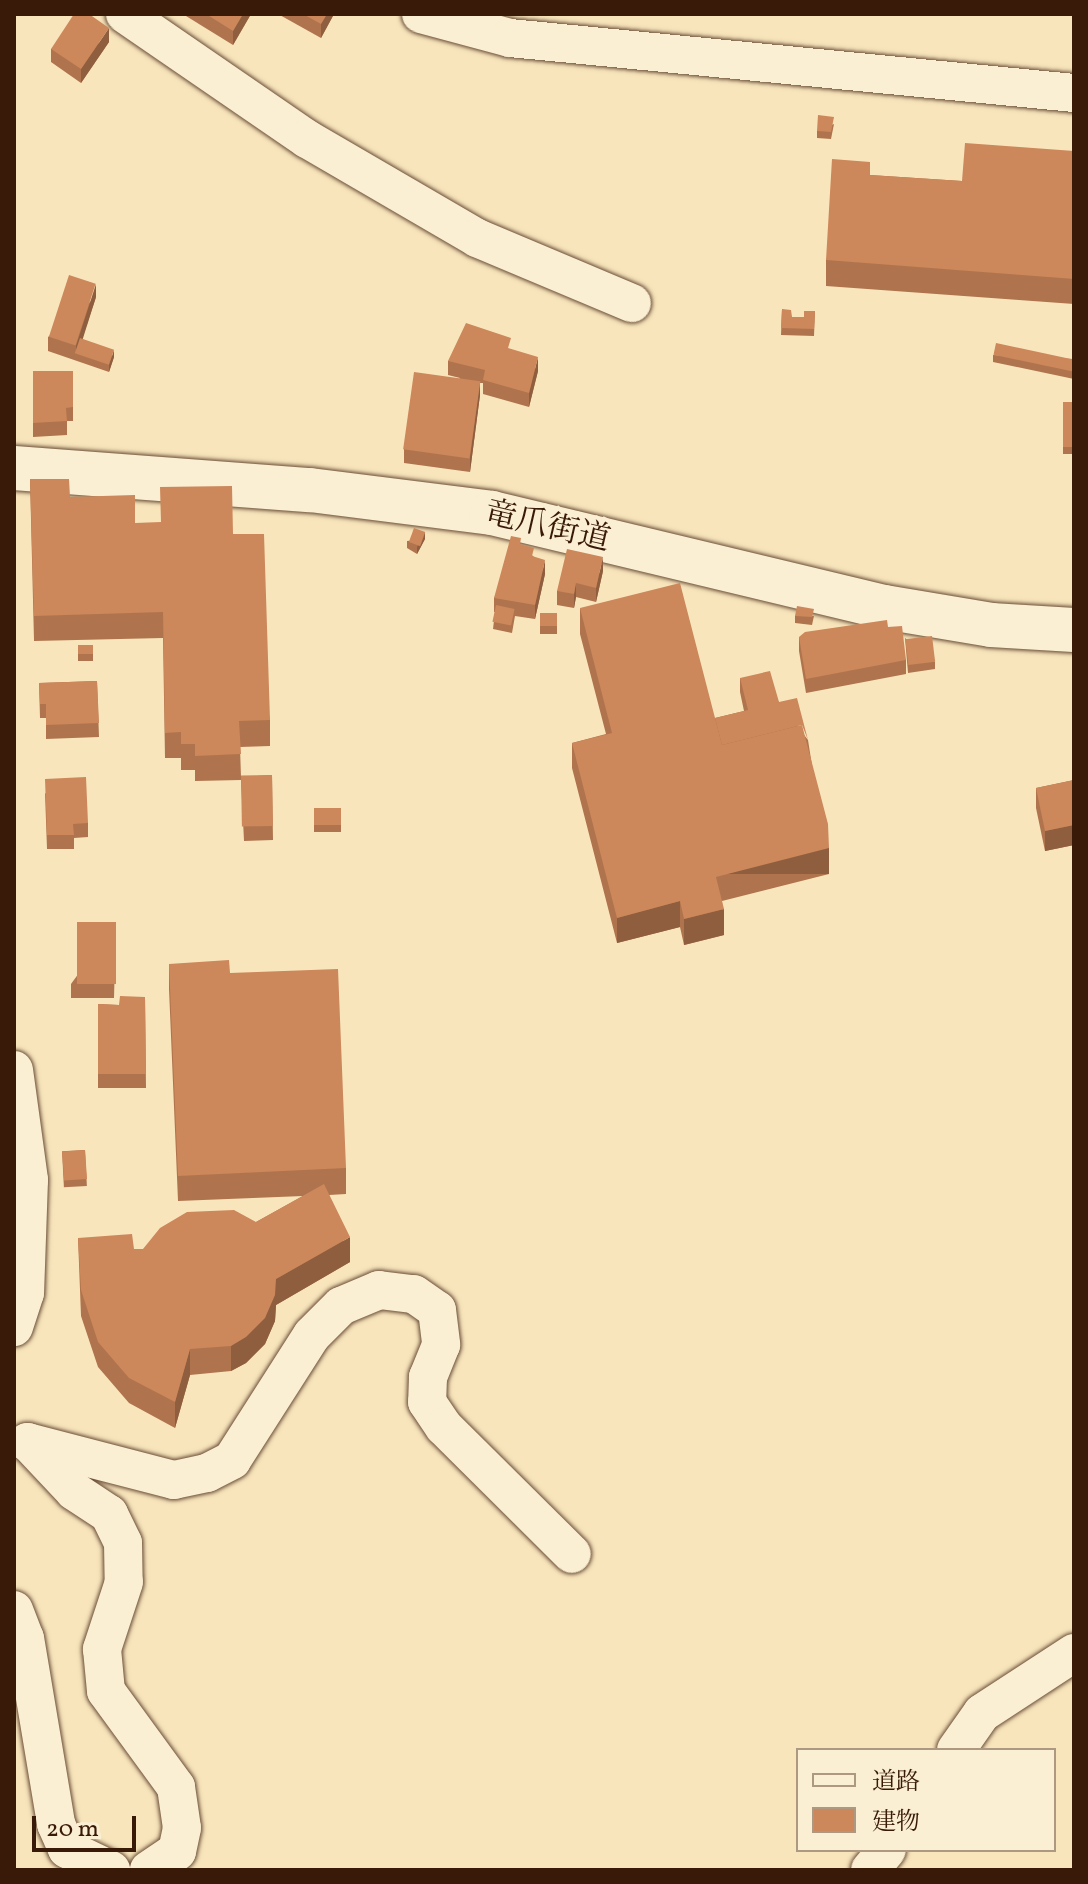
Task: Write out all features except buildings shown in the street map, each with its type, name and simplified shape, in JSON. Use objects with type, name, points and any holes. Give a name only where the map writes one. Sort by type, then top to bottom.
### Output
[{"type":"main road","name":"竜爪街道","points":[[14,468],[310,490],[492,513],[884,607],[991,625],[1074,630]]},
{"type":"street","points":[[125,14],[307,139],[477,238],[632,303]]},
{"type":"street","points":[[421,14],[510,38],[1074,93]]},
{"type":"street","points":[[14,1070],[29,1180],[25,1293],[14,1327]]},
{"type":"street","points":[[21,1430],[174,1480],[207,1473],[232,1460],[312,1335],[341,1306],[379,1290],[414,1294],[437,1310],[440,1333],[427,1402],[444,1427],[572,1554]]},
{"type":"street","points":[[21,1430],[74,1491],[109,1514],[123,1543],[124,1582],[102,1649],[106,1691],[176,1787],[182,1828],[177,1851],[149,1870]]},
{"type":"street","points":[[14,1610],[25,1638],[56,1824],[67,1849],[111,1870]]},
{"type":"street","points":[[957,1748],[982,1713],[1074,1653]]},
{"type":"street","points":[[870,1870],[885,1852]]}]
